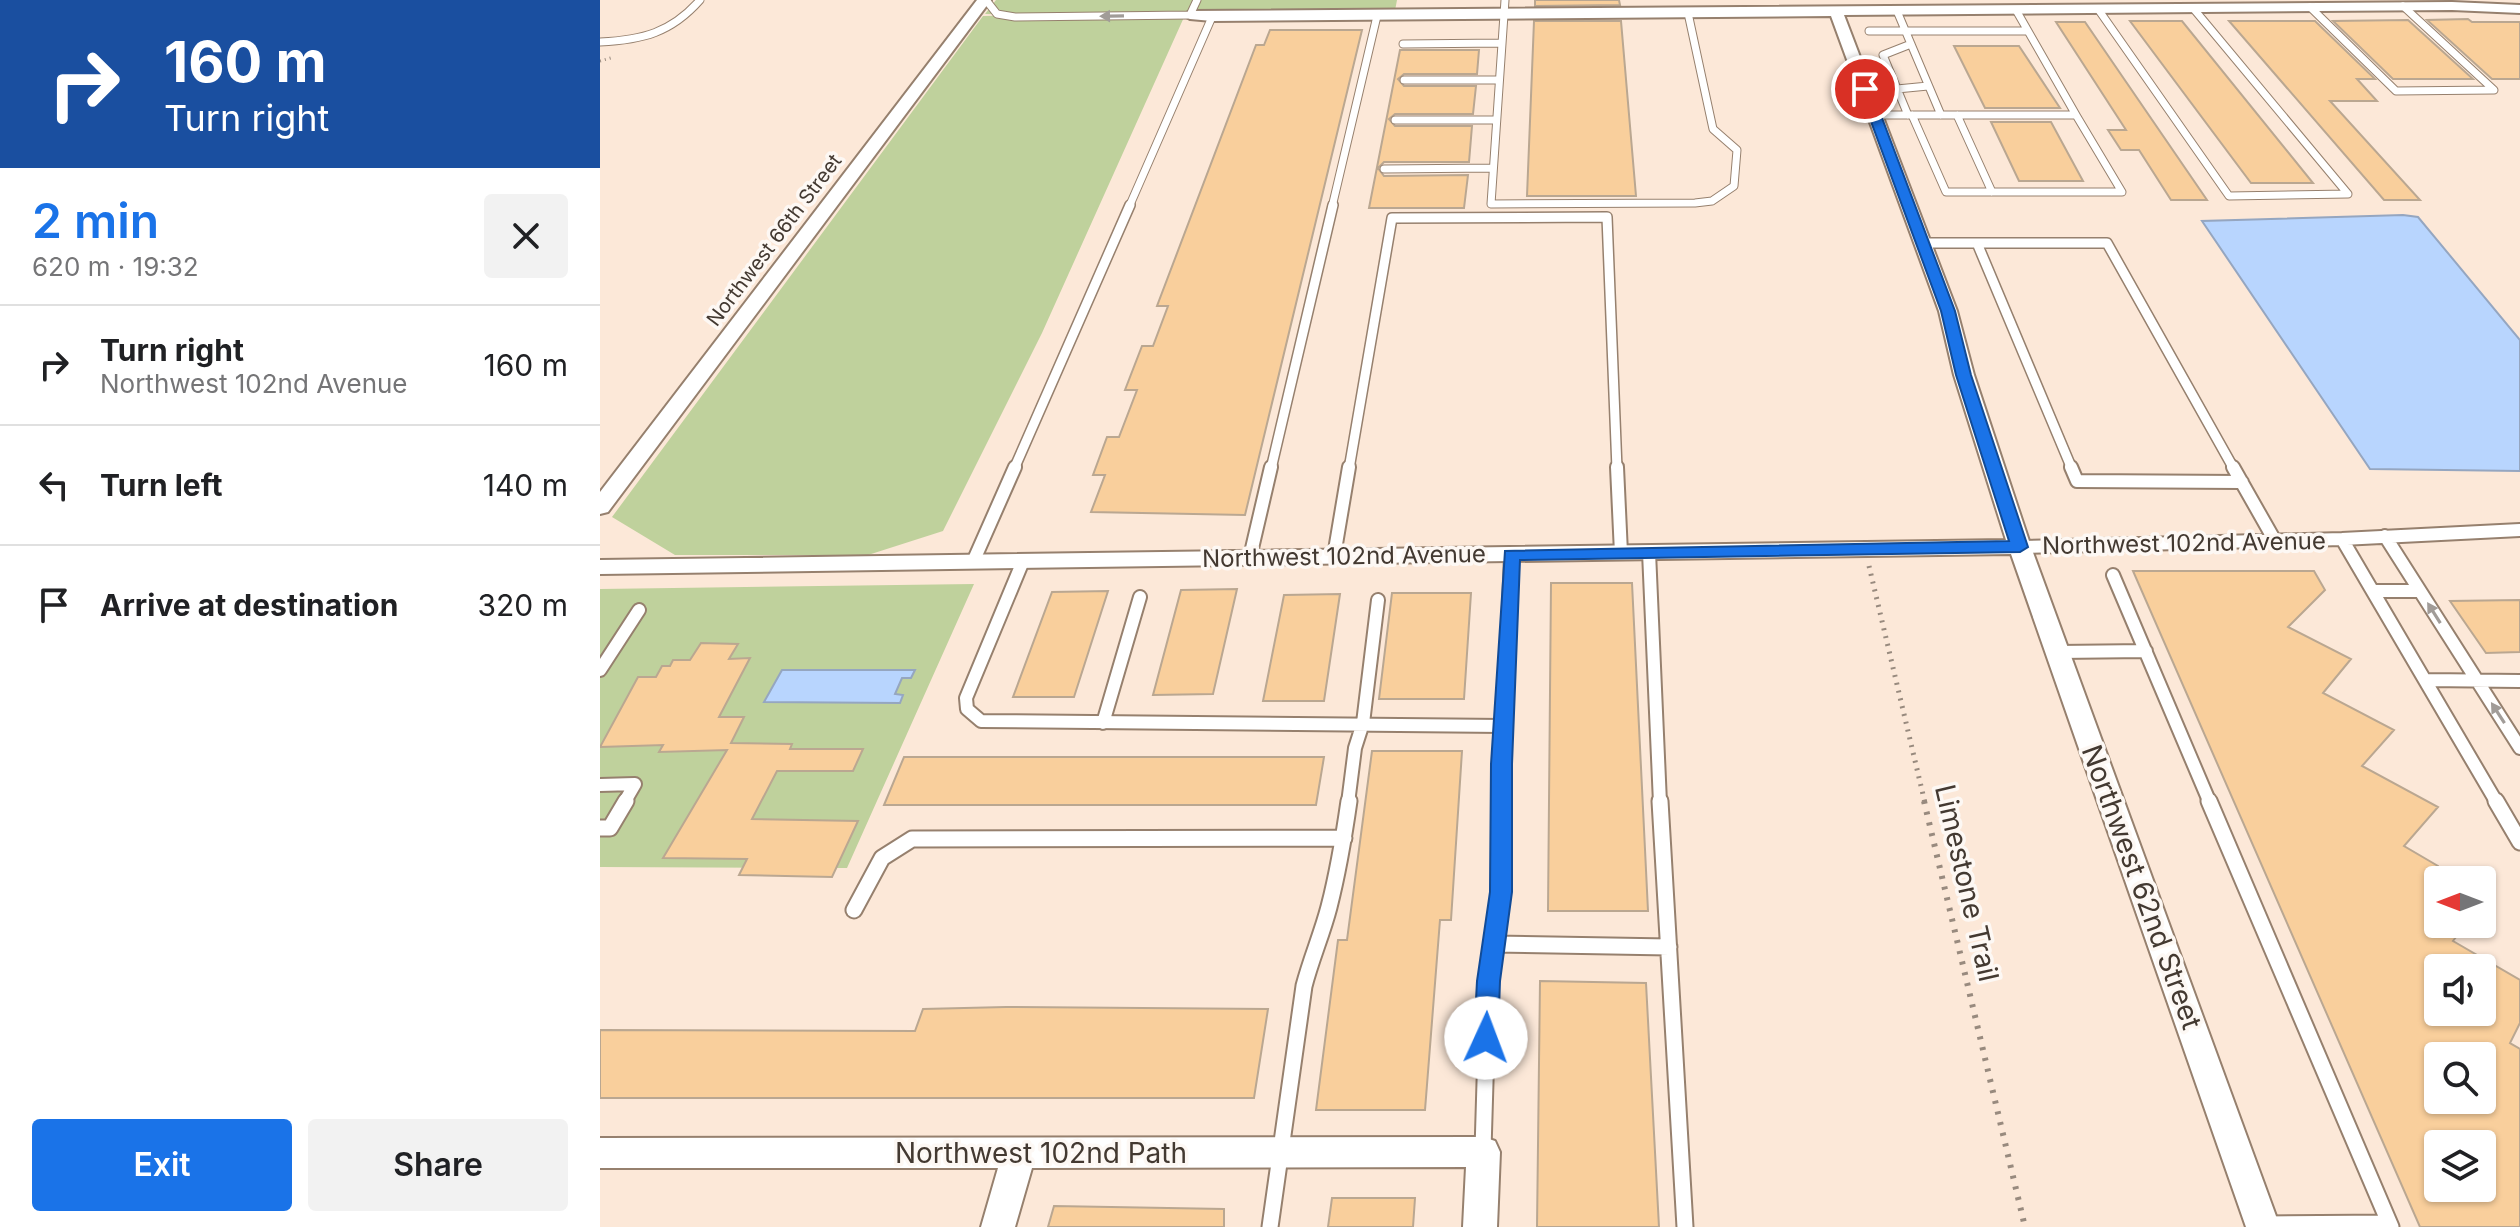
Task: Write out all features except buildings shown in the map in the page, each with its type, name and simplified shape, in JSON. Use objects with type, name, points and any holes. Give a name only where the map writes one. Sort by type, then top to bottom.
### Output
[{"type":"street","name":"Northwest 66th Street","points":[[600,507],[985,0]]},
{"type":"street","points":[[1190,15],[1377,16],[1505,7],[1688,13],[1706,6],[1836,12],[2016,10],[2066,5],[2098,9],[2253,4],[2310,7],[2520,2]]},
{"type":"street","points":[[2449,3],[2520,9]]},
{"type":"street","name":"Northwest 62nd Street","points":[[1836,12],[1951,322],[1964,375],[2020,547],[2263,1225]]},
{"type":"street","name":"Northwest 102nd Avenue","points":[[600,567],[2020,547]]},
{"type":"street","points":[[1480,1227],[1483,1152]]},
{"type":"street","name":"Northwest 102nd Path","points":[[600,1153],[1483,1152]]},
{"type":"street","points":[[998,1227],[1019,1154]]},
{"type":"lane","points":[[600,42],[653,38],[669,30],[700,0]]},
{"type":"lane","points":[[985,0],[997,14],[1015,17],[1190,15],[1197,0]]},
{"type":"lane","points":[[2310,7],[2396,91],[2494,90],[2403,6]]},
{"type":"lane","points":[[1505,7],[1491,204],[1695,203],[1712,201],[1734,186],[1737,150],[1713,129],[1688,13]]},
{"type":"lane","points":[[2098,9],[2229,196],[2348,194],[2193,8]]},
{"type":"lane","points":[[1911,44],[1883,55],[1946,192],[2122,192],[2016,10]]},
{"type":"lane","points":[[1897,11],[1941,115]]},
{"type":"lane","points":[[1250,557],[1377,16]]},
{"type":"lane","points":[[973,562],[1212,17]]},
{"type":"lane","points":[[1869,31],[2027,31]]},
{"type":"lane","points":[[1403,44],[1502,43]]},
{"type":"lane","points":[[1404,80],[1499,80]]},
{"type":"lane","points":[[1897,89],[1928,86]]},
{"type":"lane","points":[[1875,115],[2076,115]]},
{"type":"lane","points":[[1957,115],[1992,192]]},
{"type":"lane","points":[[1395,120],[1496,120]]},
{"type":"lane","points":[[1384,169],[1493,168]]},
{"type":"lane","points":[[1334,556],[1392,218],[1607,217],[1621,553]]},
{"type":"lane","points":[[1923,243],[2107,243],[2275,541]]},
{"type":"lane","points":[[1977,243],[2077,481],[2242,482]]},
{"type":"lane","name":"Northwest 102nd Avenue","points":[[2020,547],[2342,539],[2520,530]]},
{"type":"lane","points":[[2385,536],[2520,748]]},
{"type":"lane","points":[[2342,539],[2519,838]]},
{"type":"lane","points":[[1649,552],[1660,827],[1685,1227]]},
{"type":"lane","points":[[1483,1152],[1488,981],[1501,892],[1503,726],[1511,555]]},
{"type":"lane","points":[[1023,561],[966,698],[967,709],[974,718],[988,723],[1503,726]]},
{"type":"lane","points":[[2113,575],[2390,1225],[2263,1225]]},
{"type":"lane","points":[[2375,591],[2420,591]]},
{"type":"lane","points":[[1103,723],[1140,597]]},
{"type":"lane","points":[[1270,1227],[1304,986],[1313,949],[1328,910],[1344,838],[1355,748],[1363,723],[1378,600]]},
{"type":"lane","points":[[600,670],[639,610]]},
{"type":"lane","points":[[2058,652],[2146,651]]},
{"type":"lane","points":[[2426,680],[2520,681]]},
{"type":"lane","points":[[600,785],[635,784],[610,828],[600,828]]},
{"type":"lane","points":[[854,910],[884,854],[895,844],[912,839],[1344,838]]},
{"type":"lane","points":[[1494,944],[1669,947]]},
{"type":"path","name":"Limestone Trail","points":[[1866,549],[2025,1227]]},
{"type":"green space","points":[[996,0],[1397,0],[1394,16],[1185,15],[1042,333],[943,531],[868,555],[675,555],[612,517],[983,16],[1023,15],[985,14]]},
{"type":"green space","points":[[974,584],[847,868],[600,867],[600,589]]},
{"type":"water","points":[[2418,217],[2520,340],[2520,471],[2370,469],[2202,221]]},
{"type":"water","points":[[782,670],[915,670],[911,678],[902,678],[895,694],[903,695],[900,703],[764,702]]},
{"type":"route","points":[[1486,1038],[1488,981],[1501,892],[1501,764],[1511,555],[2020,547],[1964,375],[1948,311],[1865,89]]}]
